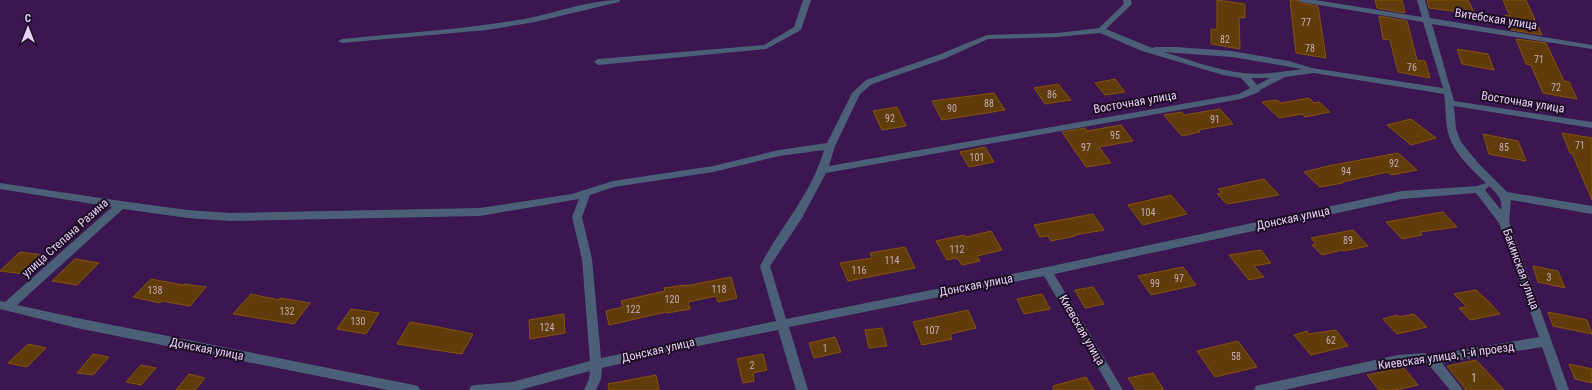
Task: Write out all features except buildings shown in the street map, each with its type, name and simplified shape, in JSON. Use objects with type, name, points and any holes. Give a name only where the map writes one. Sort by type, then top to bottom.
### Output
[{"type":"street","points":[[342,41],[487,28],[536,20],[616,0]]},
{"type":"street","points":[[598,62],[766,47],[798,28],[807,0]]},
{"type":"street","points":[[1101,30],[1128,4],[1127,0]]},
{"type":"street","name":"Витебская улица","points":[[1301,0],[1592,47]]},
{"type":"street","points":[[1420,0],[1428,20],[1448,92],[1450,103],[1450,122],[1453,136],[1469,159],[1504,194],[1592,210]]},
{"type":"street","points":[[802,390],[765,266],[798,215],[823,170],[830,146],[856,93],[869,82],[941,57],[987,37],[1057,35],[1101,30],[1145,48],[1226,73],[1244,76],[1283,75]]},
{"type":"street","points":[[1145,48],[1186,48],[1220,52],[1280,62],[1314,70]]},
{"type":"street","name":"Восточная улица","points":[[823,170],[1241,96],[1256,90],[1283,75],[1314,70],[1448,92]]},
{"type":"street","points":[[1244,76],[1252,82],[1256,90]]},
{"type":"street","name":"Восточная улица","points":[[1450,103],[1592,125]]},
{"type":"street","points":[[121,206],[188,214],[230,217],[480,212],[573,197],[613,184],[713,169],[779,153],[830,146]]},
{"type":"street","points":[[1491,181],[1479,189],[1504,222]]},
{"type":"street","name":"улица Степана Разина","points":[[0,186],[121,206]]},
{"type":"street","name":"Донская улица","points":[[475,390],[512,387],[596,364],[783,324],[1047,271],[1402,195],[1479,189]]},
{"type":"street","points":[[586,193],[577,217],[587,259],[596,364],[595,379],[590,390]]},
{"type":"street","name":"Бакинская улица","points":[[1504,194],[1507,202],[1504,222],[1563,390]]},
{"type":"street","name":"улица Степана Разина","points":[[4,306],[121,206]]},
{"type":"street","name":"Киевская улица","points":[[1047,271],[1117,390]]},
{"type":"street","name":"Донская улица","points":[[4,306],[76,323],[414,390]]},
{"type":"street","name":"Киевская улица, 1-й проезд","points":[[1260,390],[1277,388],[1398,360],[1423,358],[1432,360],[1546,341]]},
{"type":"street","points":[[1432,360],[1457,390]]}]
